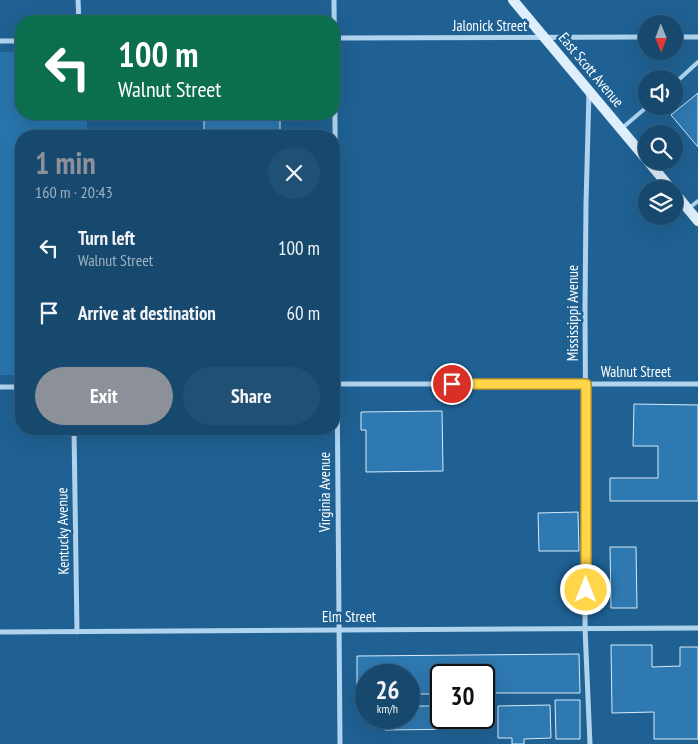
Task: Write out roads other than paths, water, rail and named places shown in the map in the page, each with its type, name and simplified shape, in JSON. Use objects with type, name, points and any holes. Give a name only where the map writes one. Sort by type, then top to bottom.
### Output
[{"type":"main road","name":"East Scott Avenue","points":[[513,0],[638,149]]},
{"type":"main road","name":"East Scott Avenue","points":[[655,170],[664,180]]},
{"type":"main road","points":[[683,203],[698,221]]},
{"type":"street","points":[[78,0],[79,15]]},
{"type":"street","name":"Virginia Avenue","points":[[334,0],[334,15]]},
{"type":"street","name":"Jalonick Street","points":[[340,38],[638,37]]},
{"type":"street","points":[[683,37],[698,37]]},
{"type":"street","points":[[0,41],[15,41]]},
{"type":"street","name":"Mississippi Avenue","points":[[589,91],[586,204],[585,628],[590,744]]},
{"type":"street","name":"Walnut Street","points":[[340,384],[698,384]]},
{"type":"street","points":[[0,387],[15,387]]},
{"type":"street","name":"Kentucky Avenue","points":[[74,435],[77,632]]},
{"type":"street","name":"Virginia Avenue","points":[[336,435],[340,744]]},
{"type":"street","name":"Elm Street","points":[[0,632],[698,628]]},
{"type":"lane","points":[[683,76],[698,62]]},
{"type":"lane","points":[[621,129],[638,115]]},
{"type":"lane","points":[[688,209],[698,201]]}]
